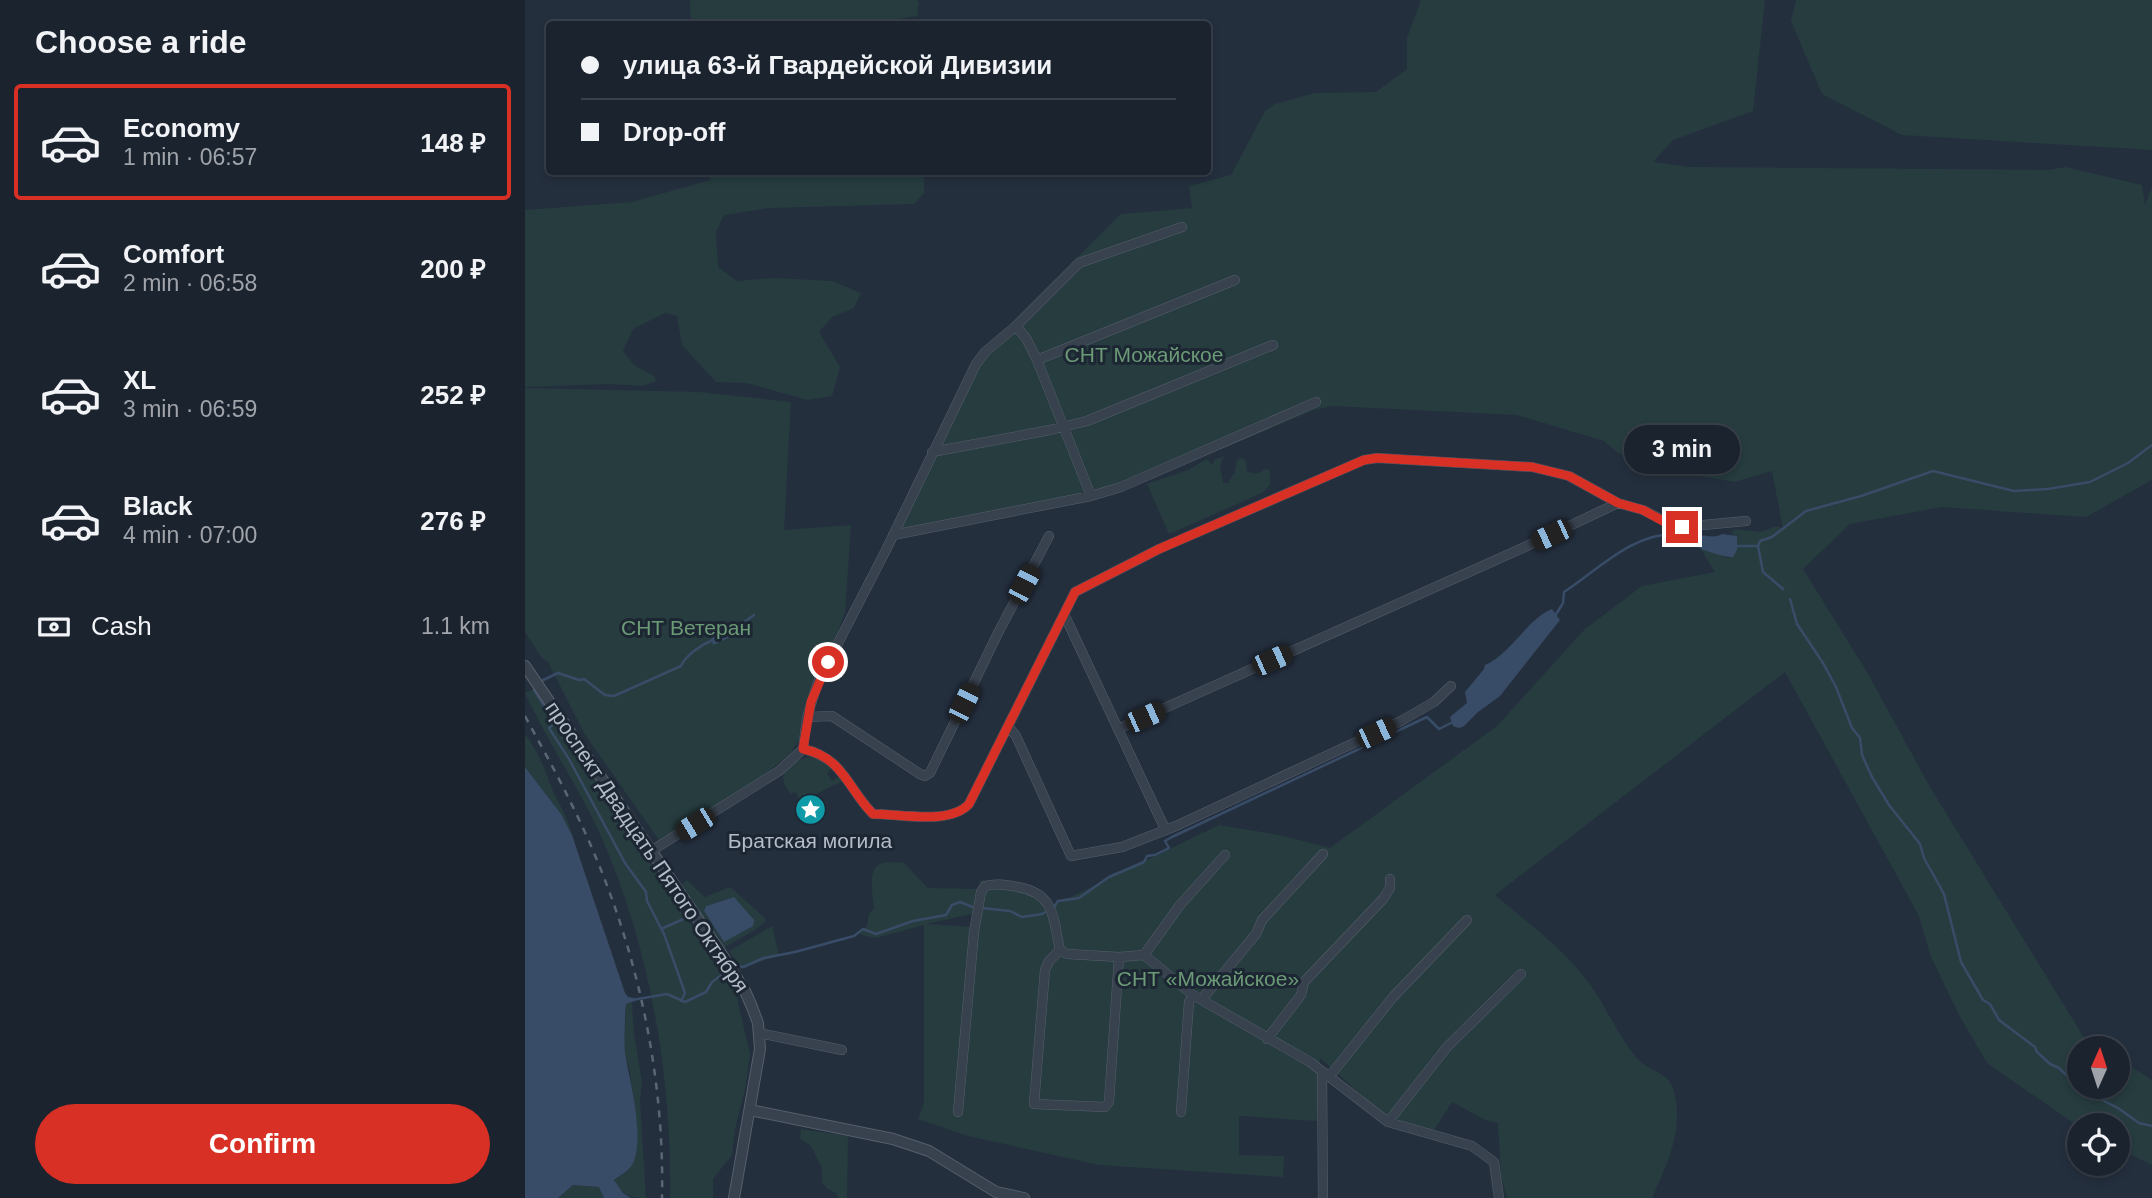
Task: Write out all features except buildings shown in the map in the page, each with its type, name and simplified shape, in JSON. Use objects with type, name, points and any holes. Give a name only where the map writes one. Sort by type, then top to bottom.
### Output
[{"type":"street","points":[[650,851],[779,771],[803,749],[807,717],[818,682],[886,550],[976,364],[985,352],[1016,326],[1079,263],[1182,227]]},
{"type":"street","points":[[1037,360],[1235,280]]},
{"type":"street","points":[[1016,326],[1026,338],[1037,360],[1091,496]]},
{"type":"street","points":[[932,452],[1063,428],[1087,421],[1273,345]]},
{"type":"street","points":[[893,535],[1091,496],[1121,486],[1316,401]]},
{"type":"street","points":[[803,749],[818,752],[833,761],[873,814],[949,816],[963,811],[969,804],[1075,592],[1159,549],[1364,460],[1377,458],[1532,467],[1569,476],[1618,503],[1643,510],[1672,526],[1746,521]]},
{"type":"street","points":[[1120,728],[1517,551],[1618,503]]},
{"type":"street","points":[[807,717],[832,716],[920,774],[930,774],[998,633],[1049,536]]},
{"type":"street","points":[[1064,614],[1120,728],[1165,829]]},
{"type":"street","name":"проспект Двадцать Пятого Октября","points":[[525,666],[745,991],[758,1023],[760,1049],[734,1198]]},
{"type":"street","points":[[1008,726],[1016,736],[1071,856],[1122,847],[1176,826],[1401,721],[1434,702],[1451,685]]},
{"type":"street","points":[[1181,1112],[1189,1002],[1198,997],[1256,934],[1262,920],[1323,854]]},
{"type":"street","points":[[1144,955],[1180,905],[1225,855]]},
{"type":"street","points":[[1267,1039],[1301,995],[1304,982],[1383,899],[1390,888],[1390,879]]},
{"type":"street","points":[[958,1112],[974,932],[981,892],[985,886],[995,883],[1025,888],[1041,895],[1051,907],[1060,950],[1067,954],[1119,957],[1144,955],[1198,997],[1310,1062],[1388,1122],[1472,1146],[1494,1162],[1499,1198]]},
{"type":"street","points":[[1323,1198],[1325,1074],[1467,920]]},
{"type":"street","points":[[1060,950],[1048,961],[1045,970],[1034,1104],[1105,1107],[1109,1102],[1119,957]]},
{"type":"street","points":[[1388,1122],[1447,1047],[1521,974]]},
{"type":"street","points":[[759,1032],[842,1050]]},
{"type":"street","points":[[750,1110],[893,1139],[929,1151],[996,1192],[1024,1198]]},
{"type":"green space","points":[[690,0],[919,2],[917,16],[893,20],[691,21]]},
{"type":"green space","points":[[1421,0],[1765,0],[1753,111],[1673,140],[1653,162],[1690,167],[2049,170],[2065,167],[2142,185],[2145,205],[2152,187],[2152,480],[2086,517],[1942,507],[1850,524],[1803,569],[1867,672],[1930,787],[2083,1036],[2067,1036],[2067,1099],[2130,1099],[2130,1066],[2152,1080],[2152,1165],[2130,1154],[2130,1113],[2067,1113],[2067,1119],[1987,1063],[1958,1013],[1931,957],[1919,916],[1785,672],[1495,895],[1545,936],[1568,959],[1595,992],[1635,1056],[1669,1080],[1675,1095],[1677,1122],[1668,1161],[1652,1198],[1507,1198],[1501,1176],[1498,1123],[1485,1120],[1452,1102],[1434,1130],[1386,1117],[1320,1058],[1317,1121],[1239,1116],[1239,1155],[1284,1156],[1283,1177],[1099,1165],[968,1136],[918,1119],[924,1103],[924,925],[876,938],[861,935],[874,908],[872,877],[873,871],[880,864],[904,863],[928,888],[978,889],[980,880],[1024,885],[1052,906],[1219,825],[1279,835],[1330,848],[1497,726],[1585,629],[1642,586],[1715,572],[1700,548],[1728,558],[1737,536],[1731,534],[1735,529],[1761,532],[1777,526],[1783,529],[1772,471],[1735,482],[1681,473],[1618,453],[1604,441],[1517,415],[1332,406],[1314,410],[1126,489],[1086,502],[896,537],[974,360],[1121,214],[1192,208],[1189,186],[1231,175],[1265,111],[1275,104],[1315,93],[1376,92],[1407,69],[1407,38]],"holes":[[[973,912],[971,927],[927,924],[971,914]]]},
{"type":"green space","points":[[1796,0],[2152,0],[2152,150],[1902,135],[1822,94],[1791,21]]},
{"type":"green space","points":[[709,175],[919,175],[924,178],[924,193],[914,204],[769,208],[724,215],[716,232],[718,267],[737,281],[773,278],[832,281],[861,293],[854,308],[832,317],[819,332],[840,367],[832,396],[807,400],[747,383],[716,382],[682,345],[677,316],[665,313],[633,329],[623,351],[634,365],[654,376],[656,381],[643,386],[609,384],[525,387],[525,210],[632,202],[710,180]]},
{"type":"green space","name":"СНТ Ветеран","points":[[525,388],[699,392],[791,402],[784,530],[851,525],[845,612],[836,637],[821,661],[802,716],[799,740],[789,755],[760,778],[659,840],[584,733],[548,662],[542,658],[525,632]]},
{"type":"green space","points":[[1224,456],[1220,466],[1223,483],[1228,483],[1235,472],[1237,460],[1242,458],[1246,461],[1247,471],[1257,473],[1270,470],[1270,485],[1262,493],[1169,534],[1147,484],[1188,470],[1207,459],[1212,465],[1214,460]]},
{"type":"green space","points":[[534,689],[710,952],[737,998],[750,1054],[732,1155],[713,1179],[713,1198],[670,1198],[667,1105],[655,1012],[645,966],[617,877],[600,834],[525,693]]},
{"type":"green space","points":[[525,734],[541,760],[572,835],[561,814],[525,767]]},
{"type":"green space","points":[[809,757],[820,759],[832,768],[827,773],[832,781],[840,776],[843,781],[812,796],[817,811],[805,816],[796,792],[790,794],[783,778],[793,764]]},
{"type":"green space","points":[[687,880],[705,897],[730,887],[766,921],[725,947],[721,945],[682,885]],"holes":[[[733,897],[753,920],[753,925],[724,941],[704,911],[706,906]]]},
{"type":"green space","points":[[772,926],[779,955],[741,969],[729,951]]},
{"type":"green space","points":[[632,1003],[642,1082],[640,1100],[646,1198],[627,1195],[614,1180],[629,1170],[637,1143],[630,1072],[624,1050],[626,1004]]},
{"type":"green space","points":[[801,1129],[848,1136],[847,1198],[838,1198],[836,1193],[822,1183],[822,1168],[811,1146],[800,1139]]},
{"type":"green space","points":[[573,1185],[600,1187],[604,1198],[558,1198]]},
{"type":"water","points":[[1715,536],[1737,536],[1737,550],[1733,557],[1702,549],[1692,538]]},
{"type":"water","points":[[1552,609],[1560,620],[1500,696],[1464,726],[1453,726],[1450,717],[1467,703],[1465,692],[1485,665],[1503,653],[1535,620]]},
{"type":"water","points":[[740,623],[742,625],[735,635],[713,645],[713,632],[727,635],[730,629]]},
{"type":"water","points":[[525,767],[561,814],[572,835],[625,993],[635,1001],[626,1004],[625,1053],[637,1122],[637,1149],[631,1167],[614,1180],[623,1193],[631,1198],[604,1198],[599,1187],[573,1185],[558,1198],[525,1198]]},
{"type":"water","points":[[734,897],[754,920],[753,926],[724,942],[704,911],[706,906]]},
{"type":"waterway","points":[[1734,546],[1758,546],[1760,541],[1772,537],[1806,511],[1861,496],[1933,471],[2014,491],[2048,489],[2090,482],[2128,463],[2152,445]]},
{"type":"waterway","points":[[1555,616],[1563,603],[1564,592],[1617,554],[1646,539],[1678,534]]},
{"type":"waterway","points":[[1688,536],[1697,538]]},
{"type":"waterway","points":[[1758,546],[1763,572],[1783,589]]},
{"type":"waterway","points":[[1790,599],[1797,624],[1823,663],[1852,728],[1860,738],[1862,755],[1872,777],[1889,805],[1920,844],[1924,858],[1944,894],[1961,962],[1983,1000],[1990,1004],[1999,1020],[2035,1047],[2050,1064],[2059,1068],[2082,1090],[2118,1108],[2139,1123],[2152,1126]]},
{"type":"waterway","points":[[740,625],[754,615]]},
{"type":"waterway","points":[[541,681],[558,673],[584,679],[605,695],[614,696],[681,666],[694,651],[713,640]]},
{"type":"waterway","points":[[535,688],[555,723],[549,728],[569,759],[625,863],[646,892],[647,901],[664,934],[685,993],[681,1001]]},
{"type":"waterway","points":[[1054,907],[1058,901],[1079,898],[1109,877],[1144,862],[1147,856],[1169,848],[1165,841],[1172,837],[1427,717],[1439,729],[1451,723]]},
{"type":"waterway","points":[[735,964],[743,967],[764,958],[854,936],[863,929],[876,934],[913,921],[946,915],[952,905],[960,902],[975,908]]},
{"type":"waterway","points":[[982,908],[1010,911],[1022,917],[1042,914],[1049,910]]},
{"type":"waterway","points":[[661,929],[688,917]]},
{"type":"waterway","points":[[632,1000],[667,994],[685,1002],[706,992],[712,982],[727,971]]},
{"type":"railway","points":[[525,716],[592,847],[627,944],[650,1045],[657,1096],[662,1198]]},
{"type":"place","name":"Братская могила","points":[[810,809]]},
{"type":"route","points":[[828,662],[811,702],[803,749],[818,752],[833,761],[873,814],[949,816],[963,811],[969,804],[1075,592],[1159,549],[1364,460],[1377,458],[1532,467],[1569,476],[1618,503],[1643,510],[1672,526],[1682,527]]},
{"type":"park label","name":"СНТ Можайское","points":[[1144,355]]},
{"type":"park label","name":"СНТ «Можайское»","points":[[1208,979]]}]
